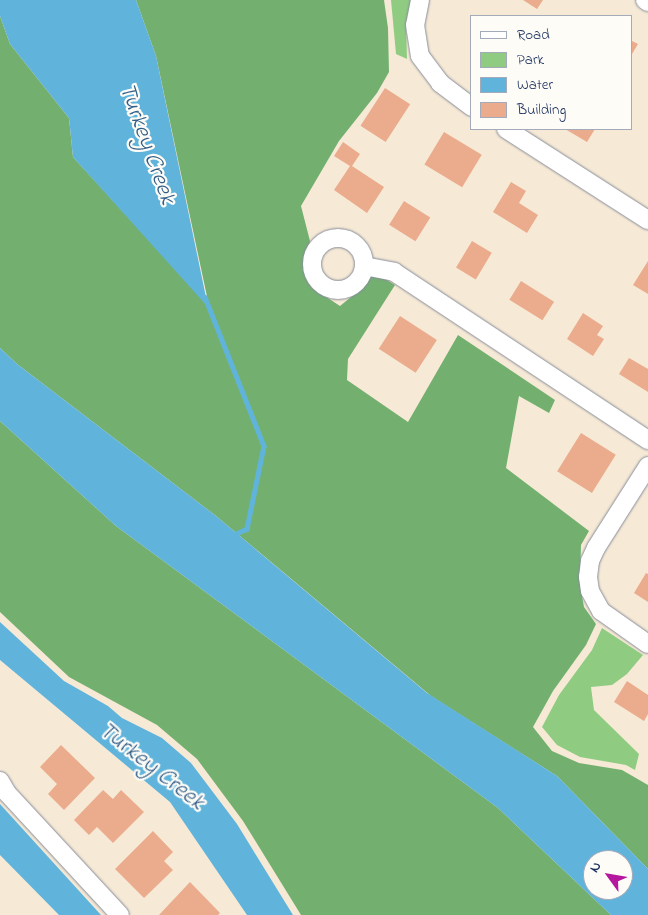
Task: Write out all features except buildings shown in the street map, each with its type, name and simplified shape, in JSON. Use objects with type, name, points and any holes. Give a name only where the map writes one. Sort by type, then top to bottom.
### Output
[{"type":"street","points":[[420,0],[415,24],[420,56],[440,83],[470,106]]},
{"type":"street","points":[[508,130],[648,220]]},
{"type":"street","points":[[364,266],[394,272],[648,440]]},
{"type":"street","points":[[648,466],[596,548],[590,561],[588,577],[590,591],[601,611],[648,644]]},
{"type":"street","points":[[0,780],[8,793],[120,915]]},
{"type":"green space","points":[[136,0],[384,0],[388,28],[389,72],[377,93],[339,141],[301,206],[310,241],[303,270],[311,287],[340,306],[362,288],[374,272],[395,285],[348,359],[347,380],[408,422],[458,335],[555,400],[549,413],[519,396],[506,468],[589,531],[581,545],[580,585],[584,607],[596,624],[586,645],[553,691],[533,727],[552,751],[579,763],[622,770],[648,785],[648,869],[633,854],[633,850],[629,850],[557,776],[431,696],[216,516],[17,364],[0,348],[0,16],[10,44],[69,118],[73,157],[209,306],[156,56]]},
{"type":"green space","points":[[391,0],[411,0],[406,23],[407,59],[396,54]]},
{"type":"green space","points":[[0,421],[116,526],[498,808],[583,888],[583,900],[595,900],[611,915],[301,915],[243,821],[197,759],[157,725],[69,677],[0,612]]},
{"type":"green space","points":[[602,628],[643,655],[627,674],[612,685],[591,687],[594,710],[639,754],[635,770],[626,765],[580,757],[557,745],[542,727],[559,695],[592,650]]},
{"type":"water","name":"Turkey Creek","points":[[0,0],[136,0],[156,56],[208,307],[73,157],[69,118],[10,44],[0,16]]},
{"type":"water","points":[[0,348],[17,364],[216,516],[427,693],[557,776],[629,850],[583,850],[583,888],[498,808],[116,526],[0,421]]},
{"type":"water","name":"Turkey Creek","points":[[0,622],[64,681],[108,706],[122,718],[162,738],[191,763],[237,824],[293,915],[247,915],[170,802],[0,660]]},
{"type":"water","points":[[0,804],[101,915],[59,915],[0,855]]},
{"type":"water","points":[[633,854],[648,869],[648,915],[611,915],[595,900],[633,900]]},
{"type":"waterway","points":[[205,297],[264,446],[247,529],[232,536]]}]
